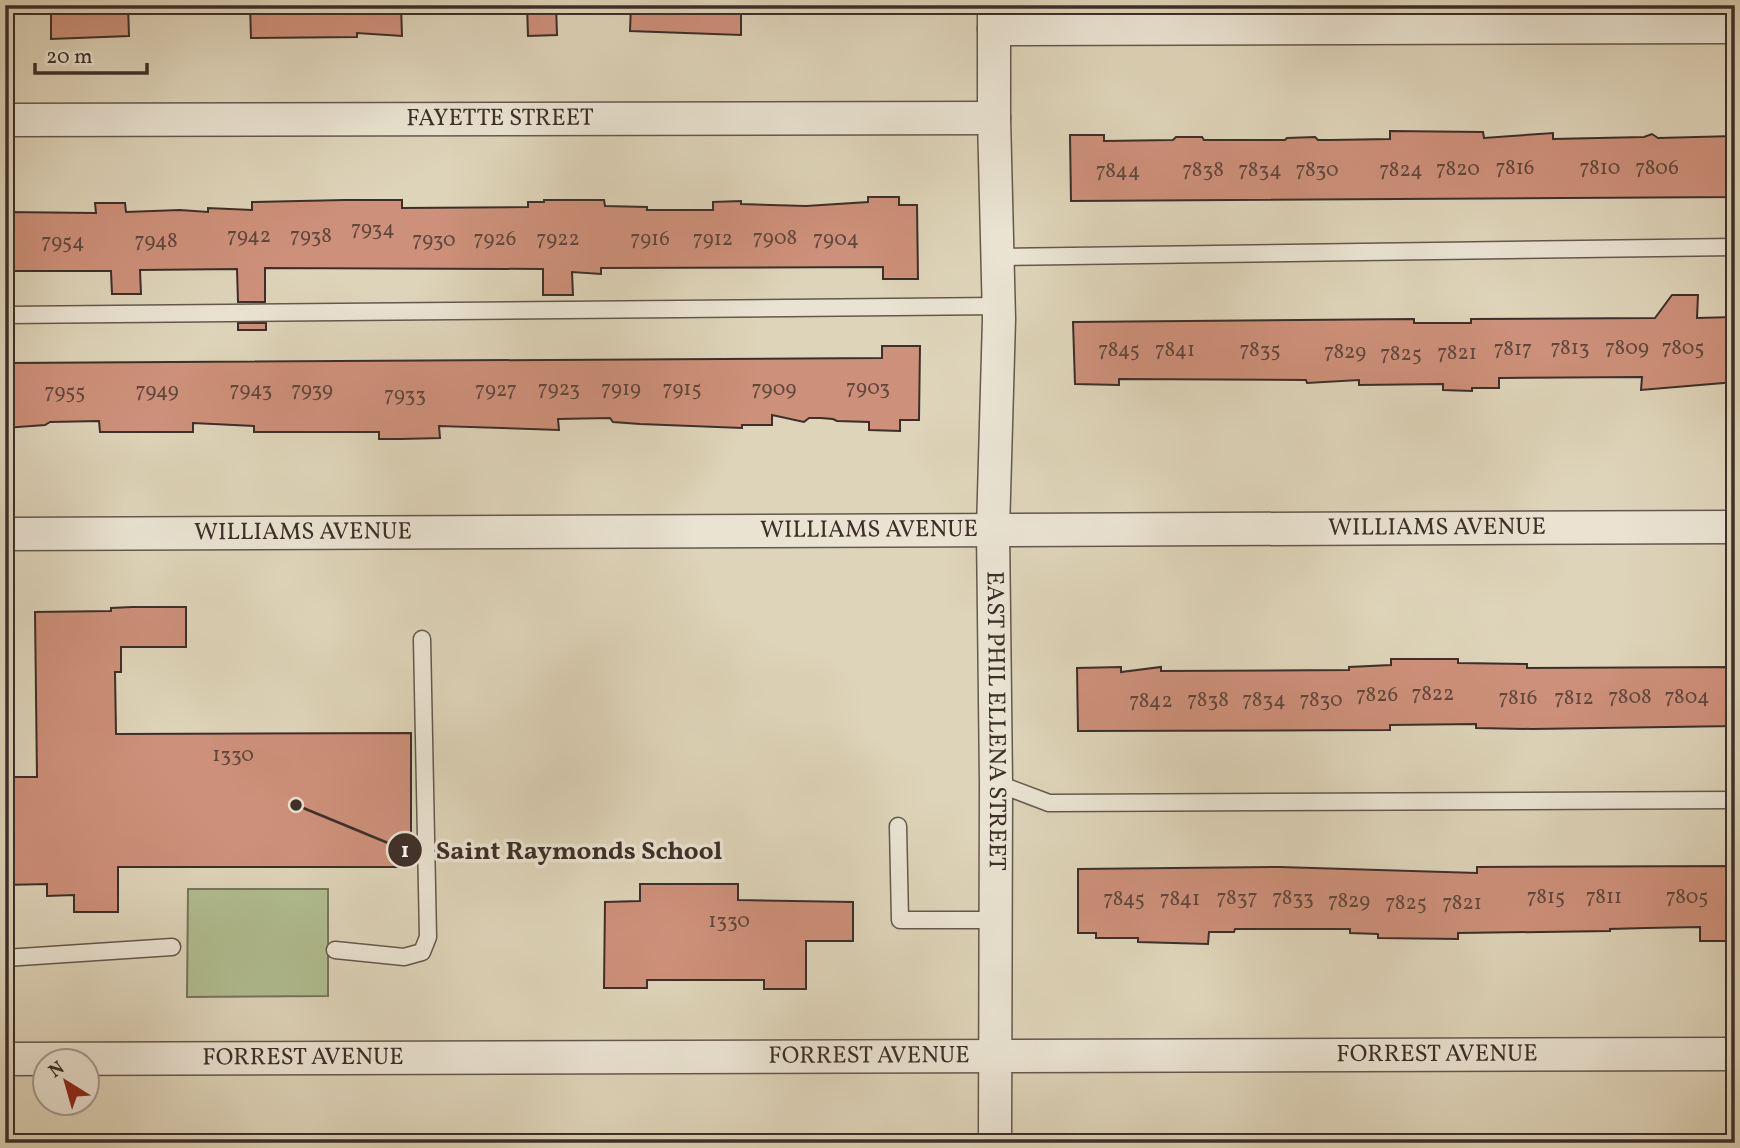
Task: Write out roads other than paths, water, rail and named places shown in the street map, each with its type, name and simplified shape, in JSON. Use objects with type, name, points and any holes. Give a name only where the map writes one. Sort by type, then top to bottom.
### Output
[{"type":"street","points":[[994,17],[1735,27]]},
{"type":"street","name":"EAST PHIL ELLENA STREET","points":[[994,17],[999,306],[993,530],[996,783],[995,1143]]},
{"type":"street","name":"FAYETTE STREET","points":[[5,120],[994,118]]},
{"type":"street","name":"WILLIAMS AVENUE","points":[[5,534],[1735,527]]},
{"type":"street","name":"FORREST AVENUE","points":[[5,1059],[1735,1054]]},
{"type":"lane","points":[[998,257],[1735,247]]},
{"type":"lane","points":[[5,315],[999,306]]},
{"type":"lane","points":[[335,950],[404,957],[422,952],[428,937],[422,639]]},
{"type":"lane","points":[[996,783],[1049,803],[1735,800]]},
{"type":"lane","points":[[898,826],[900,920],[995,920]]},
{"type":"lane","points":[[5,958],[172,947]]},
{"type":"place","name":"Saint Raymonds School","points":[[296,805]]}]
